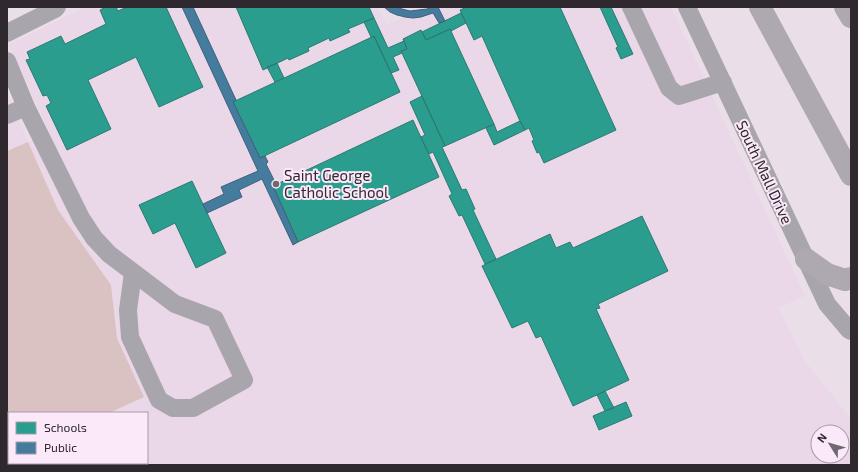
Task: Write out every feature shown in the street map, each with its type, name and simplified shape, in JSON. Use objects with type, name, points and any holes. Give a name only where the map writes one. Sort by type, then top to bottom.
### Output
[{"type":"main road","points":[[760,7],[851,175]]},
{"type":"main road","points":[[844,7],[851,17]]},
{"type":"main road","points":[[806,259],[828,274],[845,280],[851,278]]},
{"type":"street","points":[[7,34],[57,7]]},
{"type":"street","points":[[631,7],[669,88],[679,96],[723,82]]},
{"type":"street","name":"South Mall Drive","points":[[687,7],[827,304],[851,331]]},
{"type":"street","points":[[7,61],[26,107],[81,218],[94,238],[108,254],[175,304],[215,319],[244,380],[194,408],[173,408],[159,400],[130,337],[128,310],[133,273]]},
{"type":"street","points":[[7,115],[26,107]]},
{"type":"shaded area","points":[[85,7],[378,7],[387,25],[425,7],[671,7],[805,296],[778,308],[805,361],[851,419],[851,463],[850,424],[810,424],[810,464],[849,464],[7,465],[7,459],[8,464],[148,464],[148,412],[111,412],[143,397],[117,338],[111,285],[58,210],[28,142],[49,131],[9,45]]},
{"type":"shaded area","points":[[7,92],[28,142],[7,151]]},
{"type":"shaded area","points":[[28,142],[58,210],[111,285],[117,338],[144,397],[111,412],[8,412],[8,459],[7,459],[7,151]]},
{"type":"building: Schools","points":[[106,7],[116,7],[118,11],[127,7],[166,7],[203,87],[159,107],[136,57],[88,80],[111,129],[67,150],[46,106],[51,103],[47,95],[43,96],[26,60],[30,59],[27,52],[61,36],[65,44],[106,24],[100,10]]},
{"type":"building: Schools","points":[[236,7],[369,7],[374,18],[348,29],[350,32],[330,41],[329,38],[308,48],[309,51],[289,60],[288,58],[263,70]]},
{"type":"building: Schools","points":[[467,7],[560,7],[616,130],[544,163],[539,152],[537,153],[529,128],[525,130],[520,121],[482,36],[474,40],[460,10]]},
{"type":"building: Schools","points":[[600,7],[611,7],[633,54],[621,59],[616,48],[618,47]]},
{"type":"building: Schools","points":[[461,13],[466,23],[451,31],[450,29],[426,40],[422,32]]},
{"type":"building: Schools","points":[[374,18],[388,48],[404,41],[407,49],[401,51],[402,53],[393,57],[399,70],[391,73],[374,36],[371,37],[364,22]]},
{"type":"building: Schools","points":[[450,29],[494,124],[445,146],[401,51],[407,49],[403,39],[421,30],[426,40]]},
{"type":"building: Schools","points":[[374,36],[400,92],[260,158],[233,102]]},
{"type":"building: Schools","points":[[277,63],[284,78],[275,82],[267,67]]},
{"type":"building: Schools","points":[[422,96],[445,146],[442,147],[462,190],[466,189],[475,209],[473,210],[496,259],[485,264],[462,215],[459,216],[449,196],[452,194],[433,152],[429,154],[421,137],[425,135],[410,102]]},
{"type":"building: Schools","points":[[413,120],[439,177],[298,242],[273,186]]},
{"type":"building: Schools","points":[[520,121],[525,130],[494,145],[486,128],[494,124],[497,132]]},
{"type":"building: Schools","points":[[192,181],[226,253],[196,268],[175,223],[153,234],[139,205]]},
{"type":"building: Schools","points":[[642,216],[668,271],[598,304],[600,308],[596,309],[629,380],[573,406],[541,336],[536,338],[528,321],[512,328],[482,266],[550,234],[556,248],[570,242],[573,248]]},
{"type":"building: Schools","points":[[605,391],[614,408],[605,411],[597,395]]},
{"type":"building: Schools","points":[[626,402],[632,416],[599,430],[593,416]]},
{"type":"building: Public","points":[[182,7],[193,7],[236,100],[233,102],[260,158],[265,156],[268,162],[266,164],[276,184],[273,186],[298,242],[293,245],[262,179],[239,190],[242,197],[207,213],[203,204],[224,194],[221,187],[258,171]]},
{"type":"building: Public","points":[[384,7],[398,7],[410,11],[438,7],[445,21],[439,23],[433,13],[413,18],[397,15]]},
{"type":"place","name":"Saint George Catholic School","points":[[276,184]]}]
